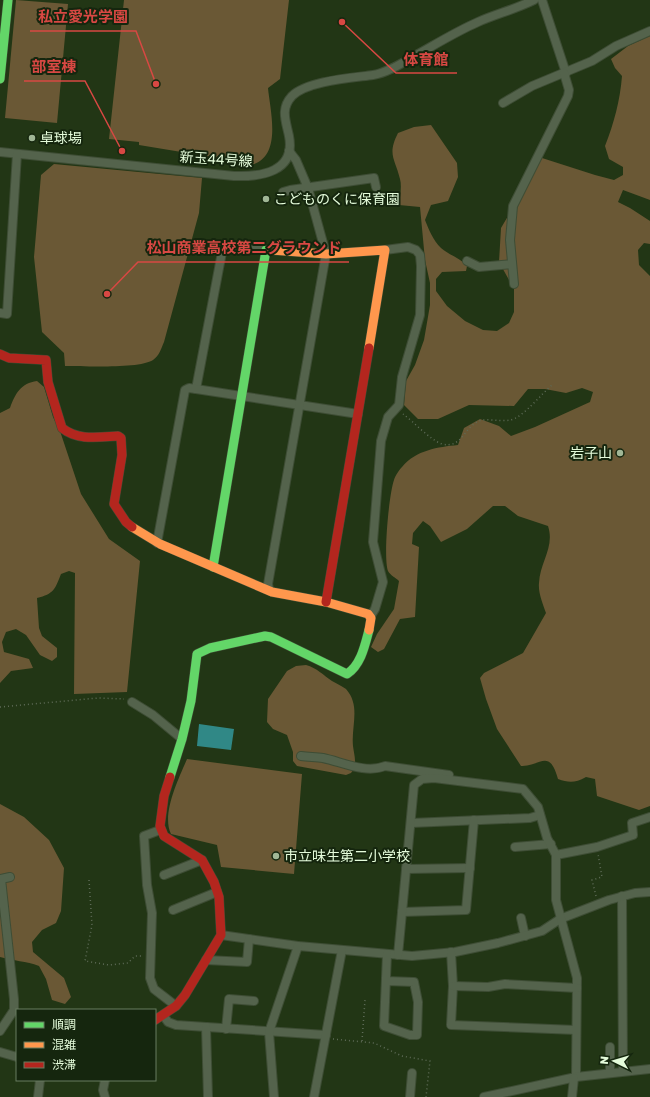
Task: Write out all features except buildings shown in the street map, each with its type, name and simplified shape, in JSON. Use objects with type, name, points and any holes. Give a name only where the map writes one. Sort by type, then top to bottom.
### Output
[{"type":"street","points":[[0,79],[2,47],[8,0]]},
{"type":"street","points":[[269,589],[268,584],[326,254],[308,188],[296,160],[289,151],[289,137],[284,119],[285,105],[292,96],[301,90],[342,78],[374,75],[387,70],[478,22],[517,8],[534,0]]},
{"type":"street","points":[[514,284],[510,240],[513,206],[568,96],[569,90],[542,0]]},
{"type":"street","points":[[503,103],[532,86],[592,61],[616,46],[650,32]]},
{"type":"street","name":"新玉44号線","points":[[0,152],[254,177],[274,172],[285,160],[289,151]]},
{"type":"street","points":[[0,313],[7,314],[18,154]]},
{"type":"street","points":[[283,192],[374,178],[376,187]]},
{"type":"street","points":[[160,830],[164,796],[182,739],[191,701],[195,660],[197,654],[202,650],[265,636],[271,637],[319,659],[347,674],[355,669],[371,623],[370,617],[379,598],[383,582],[373,542],[381,441],[388,417],[397,409],[399,405],[402,377],[420,315],[420,255],[416,250],[408,248],[326,254],[223,247],[196,388]]},
{"type":"street","points":[[213,567],[240,396],[266,250]]},
{"type":"street","points":[[326,602],[385,250]]},
{"type":"street","points":[[467,261],[483,267],[512,264]]},
{"type":"street","points":[[0,354],[9,358],[46,360],[48,382],[62,428],[66,433],[73,436],[121,438],[121,467],[114,504],[126,522],[135,529],[157,543],[269,589],[272,592],[326,602],[368,614],[370,617]]},
{"type":"street","points":[[157,543],[185,390],[189,388],[196,388],[299,406],[358,414]]},
{"type":"street","points":[[132,702],[153,715],[182,739]]},
{"type":"street","points":[[301,756],[323,758],[345,765],[368,768],[379,768],[385,766],[445,774],[450,776],[453,780]]},
{"type":"street","points":[[398,955],[414,785],[427,778],[523,788],[538,807],[547,838],[556,855],[556,895],[560,918],[577,978],[575,1078],[572,1097]]},
{"type":"street","points":[[411,823],[530,818],[540,815]]},
{"type":"street","points":[[556,855],[597,847],[633,835],[632,823],[650,817]]},
{"type":"street","points":[[402,912],[466,910],[474,820]]},
{"type":"street","points":[[160,830],[172,842],[202,860],[214,882],[217,892],[221,935],[185,995],[176,1006],[159,1017],[176,1025],[325,1037]]},
{"type":"street","points":[[160,830],[144,836],[147,886],[152,913],[150,956],[151,984],[176,1006]]},
{"type":"street","points":[[515,847],[551,844]]},
{"type":"street","points":[[164,875],[202,860]]},
{"type":"street","points":[[406,869],[470,868]]},
{"type":"street","points":[[0,1031],[14,1010],[12,972],[1,879],[10,877]]},
{"type":"street","points":[[173,910],[217,892]]},
{"type":"street","points":[[221,935],[298,946],[412,956],[451,952],[525,936],[542,931],[560,918],[598,904],[622,896],[650,892]]},
{"type":"street","points":[[622,896],[623,1071]]},
{"type":"street","points":[[521,918],[525,936]]},
{"type":"street","points":[[206,960],[247,962],[249,939]]},
{"type":"street","points":[[274,1097],[269,1032],[298,946]]},
{"type":"street","points":[[314,1097],[342,950]]},
{"type":"street","points":[[451,952],[453,986],[452,1025],[576,1030]]},
{"type":"street","points":[[386,981],[414,982],[418,1002],[417,1034],[410,1035],[384,1026],[387,954]]},
{"type":"street","points":[[453,986],[488,987],[505,984],[577,988]]},
{"type":"street","points":[[226,1029],[229,999],[254,1001]]},
{"type":"street","points":[[206,1027],[208,1097]]},
{"type":"street","points":[[610,1047],[610,1073]]},
{"type":"street","points":[[0,1052],[16,1057]]},
{"type":"street","points":[[484,1097],[575,1078],[623,1071],[650,1069]]},
{"type":"street","points":[[410,1097],[412,1073]]},
{"type":"street","points":[[38,1097],[40,1081]]},
{"type":"street","points":[[105,1081],[105,1097]]},
{"type":"path","points":[[397,409],[440,443],[453,444],[463,438],[474,424],[480,421],[512,420],[521,415],[552,385]]},
{"type":"path","points":[[0,708],[98,698],[111,698],[132,702]]},
{"type":"path","points":[[597,847],[602,877],[592,880],[598,904]]},
{"type":"path","points":[[89,880],[92,925],[84,961],[109,964],[128,963],[135,956],[150,956]]},
{"type":"path","points":[[362,1041],[365,1000]]},
{"type":"path","points":[[325,1037],[374,1043],[402,1056],[430,1061],[426,1097]]},
{"type":"shaded area","points":[[16,0],[68,4],[57,123],[5,118]]},
{"type":"shaded area","points":[[124,0],[289,0],[280,79],[268,88],[272,130],[268,151],[263,159],[254,164],[139,145],[139,142],[109,139]]},
{"type":"shaded area","points":[[650,36],[650,200],[623,190],[618,202],[650,221],[650,244],[644,243],[638,250],[639,265],[650,276],[650,806],[639,810],[597,796],[595,779],[586,777],[572,782],[558,779],[555,769],[547,761],[528,766],[521,766],[497,729],[486,699],[480,678],[484,673],[523,653],[546,613],[539,587],[540,575],[550,541],[548,526],[518,516],[505,506],[493,506],[467,529],[441,542],[430,526],[423,521],[413,533],[412,544],[419,547],[415,617],[400,619],[384,649],[378,652],[371,647],[377,634],[394,609],[399,581],[388,571],[386,553],[390,498],[395,477],[401,468],[414,457],[428,450],[458,445],[464,428],[480,419],[499,426],[511,436],[535,427],[590,402],[593,392],[582,388],[566,393],[545,389],[528,389],[514,406],[469,405],[438,419],[418,419],[404,405],[406,381],[415,365],[424,340],[430,305],[430,283],[425,260],[420,207],[399,205],[401,182],[392,152],[398,133],[414,127],[431,125],[457,163],[458,177],[448,201],[431,205],[425,220],[433,238],[438,245],[447,253],[467,266],[466,271],[442,272],[436,279],[436,291],[447,306],[465,321],[483,330],[497,331],[509,323],[514,312],[514,289],[499,262],[501,228],[542,158],[614,180],[623,175],[623,167],[609,159],[605,146],[616,112],[622,76],[615,68],[611,59],[628,46]]},
{"type":"shaded area","points":[[54,164],[202,178],[199,213],[164,342],[153,360],[146,363],[124,366],[65,366],[64,353],[42,332],[34,257],[41,175]]},
{"type":"shaded area","points":[[37,381],[44,387],[53,417],[60,431],[81,494],[109,539],[140,561],[127,692],[74,694],[75,573],[69,571],[61,574],[55,587],[50,593],[37,598],[39,628],[42,636],[57,648],[57,657],[52,661],[40,655],[26,635],[16,629],[6,632],[2,642],[4,652],[29,659],[33,668],[11,671],[0,683],[0,413],[10,408],[19,390],[31,382]]},
{"type":"shaded area","points":[[306,665],[317,670],[346,689],[351,696],[354,709],[353,746],[355,763],[351,773],[346,775],[297,766],[293,761],[293,752],[287,735],[273,729],[267,722],[268,699],[287,671],[296,666]]},
{"type":"shaded area","points":[[187,759],[302,774],[294,874],[221,867],[217,845],[171,834],[168,826],[168,817],[172,796]]},
{"type":"shaded area","points":[[0,804],[24,817],[49,840],[64,868],[61,911],[56,923],[42,930],[32,942],[33,952],[64,978],[71,997],[65,1004],[52,1000],[46,979],[39,966],[0,957]]},
{"type":"water","points":[[199,724],[234,729],[231,750],[197,746]]},
{"type":"traffic: fast","points":[[0,79],[8,0]]},
{"type":"traffic: fast","points":[[213,567],[266,250],[271,250]]},
{"type":"traffic: fast","points":[[170,777],[182,739],[191,701],[197,654],[210,648],[265,636],[271,637],[347,674],[359,660],[369,630]]},
{"type":"traffic: slow","points":[[271,250],[326,254],[385,250],[369,348]]},
{"type":"traffic: slow","points":[[132,527],[160,544],[272,592],[326,602],[368,614],[371,618],[369,630]]},
{"type":"traffic: jam","points":[[326,602],[369,348]]},
{"type":"traffic: jam","points":[[0,354],[9,358],[46,360],[48,382],[62,428],[82,437],[118,436],[121,438],[122,455],[114,504],[126,522],[132,527]]},
{"type":"traffic: jam","points":[[156,1019],[176,1006],[185,995],[221,935],[219,897],[214,882],[202,860],[164,836],[160,826],[164,796],[170,777]]},
{"type":"place","name":"体育館","points":[[342,22]]},
{"type":"place","name":"私立愛光学園","points":[[156,84]]},
{"type":"place","name":"卓球場","points":[[32,138]]},
{"type":"place","name":"部室棟","points":[[122,151]]},
{"type":"place","name":"こどものくに保育園","points":[[266,199]]},
{"type":"place","name":"松山商業高校第二グラウンド","points":[[107,294]]},
{"type":"place","name":"岩子山","points":[[620,453]]},
{"type":"place","name":"市立味生第二小学校","points":[[276,856]]}]
